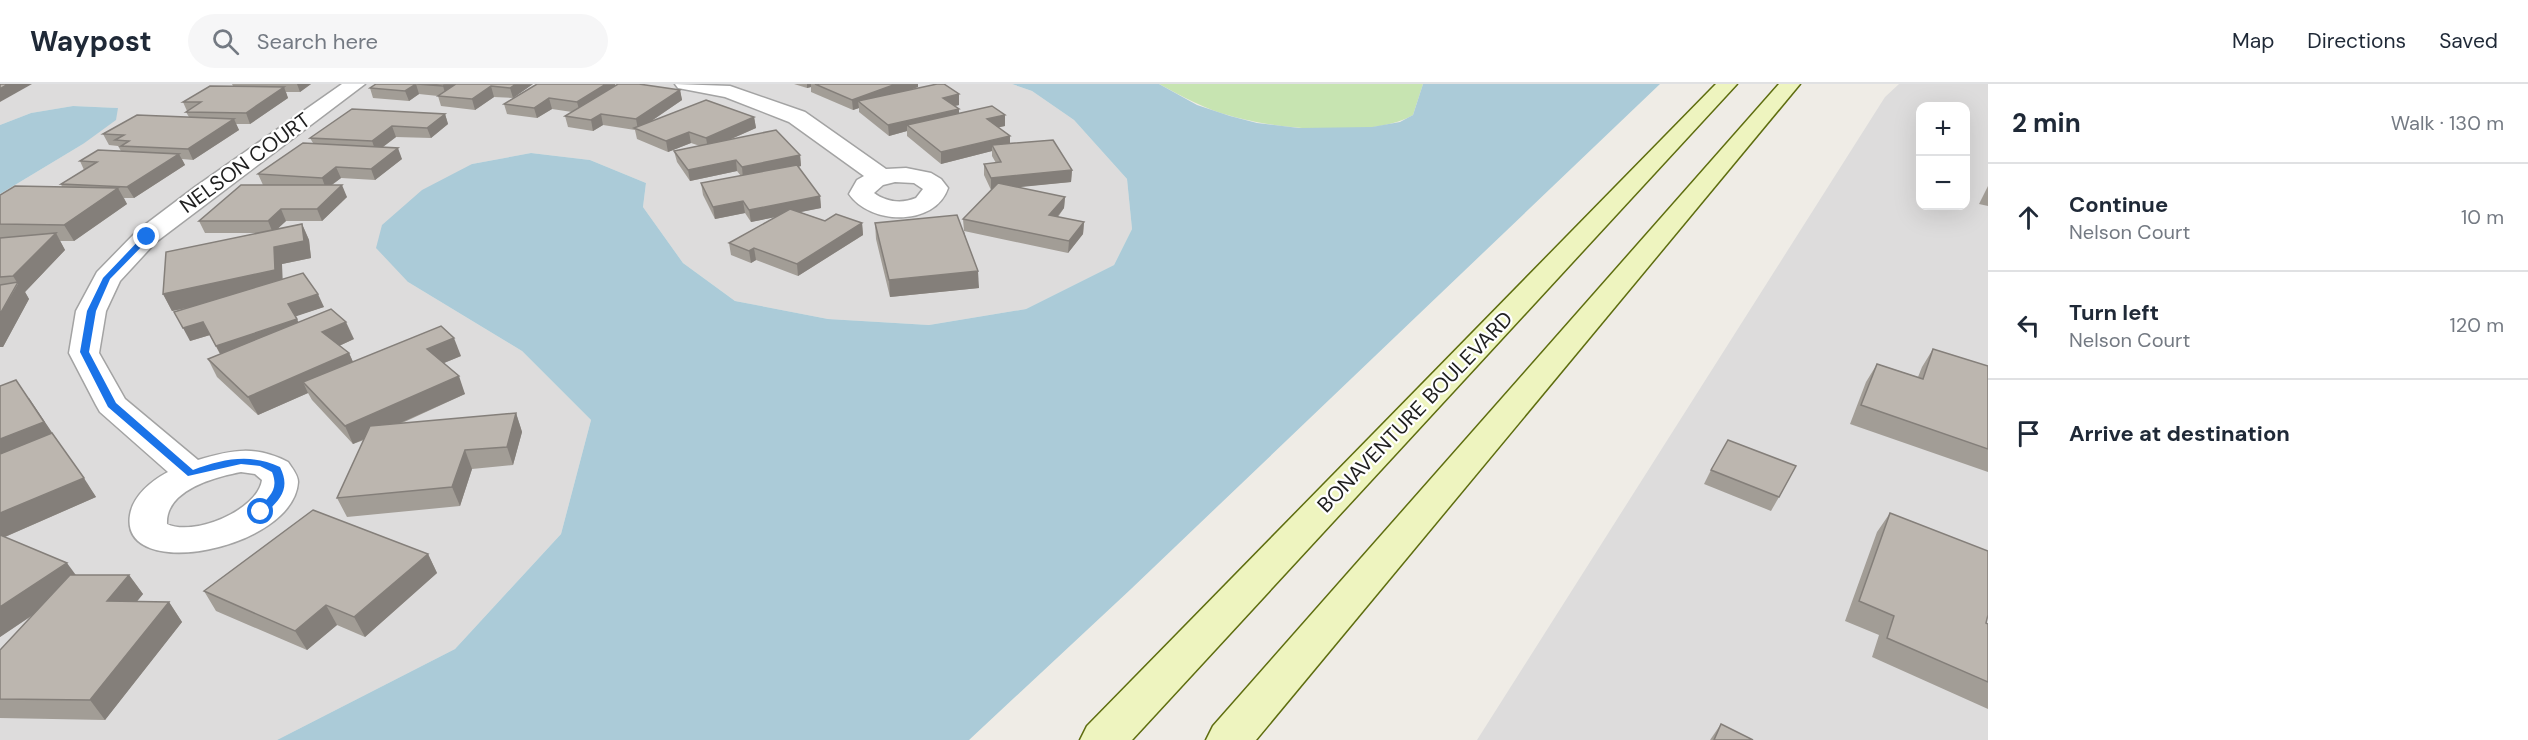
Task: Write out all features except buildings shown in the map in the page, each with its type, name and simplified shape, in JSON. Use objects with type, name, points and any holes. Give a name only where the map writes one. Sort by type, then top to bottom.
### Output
[{"type":"main road","name":"BONAVENTURE BOULEVARD","points":[[1102,740],[1727,84]]},
{"type":"main road","points":[[1229,740],[1790,84]]},
{"type":"street","name":"NELSON COURT","points":[[192,474],[112,405],[84,352],[91,311],[107,278],[147,237],[204,192],[355,84]]},
{"type":"street","points":[[685,84],[730,92],[797,117],[881,177]]},
{"type":"shaded area","points":[[0,84],[1012,84],[1032,91],[1074,120],[1127,179],[1132,229],[1114,265],[1026,309],[929,325],[828,319],[735,301],[683,263],[643,207],[646,183],[590,160],[531,153],[472,164],[408,282],[522,351],[591,420],[561,534],[455,649],[277,740],[0,740],[0,194],[83,144],[118,108],[73,106],[31,113],[0,125]]},
{"type":"shaded area","points":[[1899,84],[1988,84],[1988,740],[1477,740],[1885,97]]},
{"type":"green space","points":[[1159,84],[1423,84],[1413,115],[1374,127],[1324,129],[1273,125],[1231,116],[1185,98]]},
{"type":"water","points":[[1012,84],[1159,84],[1197,105],[1230,116],[1257,123],[1299,128],[1372,127],[1400,122],[1413,115],[1423,84],[1660,84],[1131,589],[969,740],[277,740],[455,649],[561,534],[591,420],[522,351],[408,282],[376,248],[382,225],[422,190],[472,164],[531,153],[590,160],[646,183],[643,207],[683,263],[735,301],[828,319],[929,325],[1026,309],[1114,265],[1132,229],[1127,179],[1074,120],[1032,91]]},
{"type":"water","points":[[73,106],[118,108],[116,120],[83,144],[0,194],[0,125],[31,113]]},
{"type":"route","points":[[147,237],[107,278],[91,311],[84,352],[112,405],[192,474],[217,465],[241,461],[262,463],[276,470],[281,481],[276,496],[261,512]]}]
